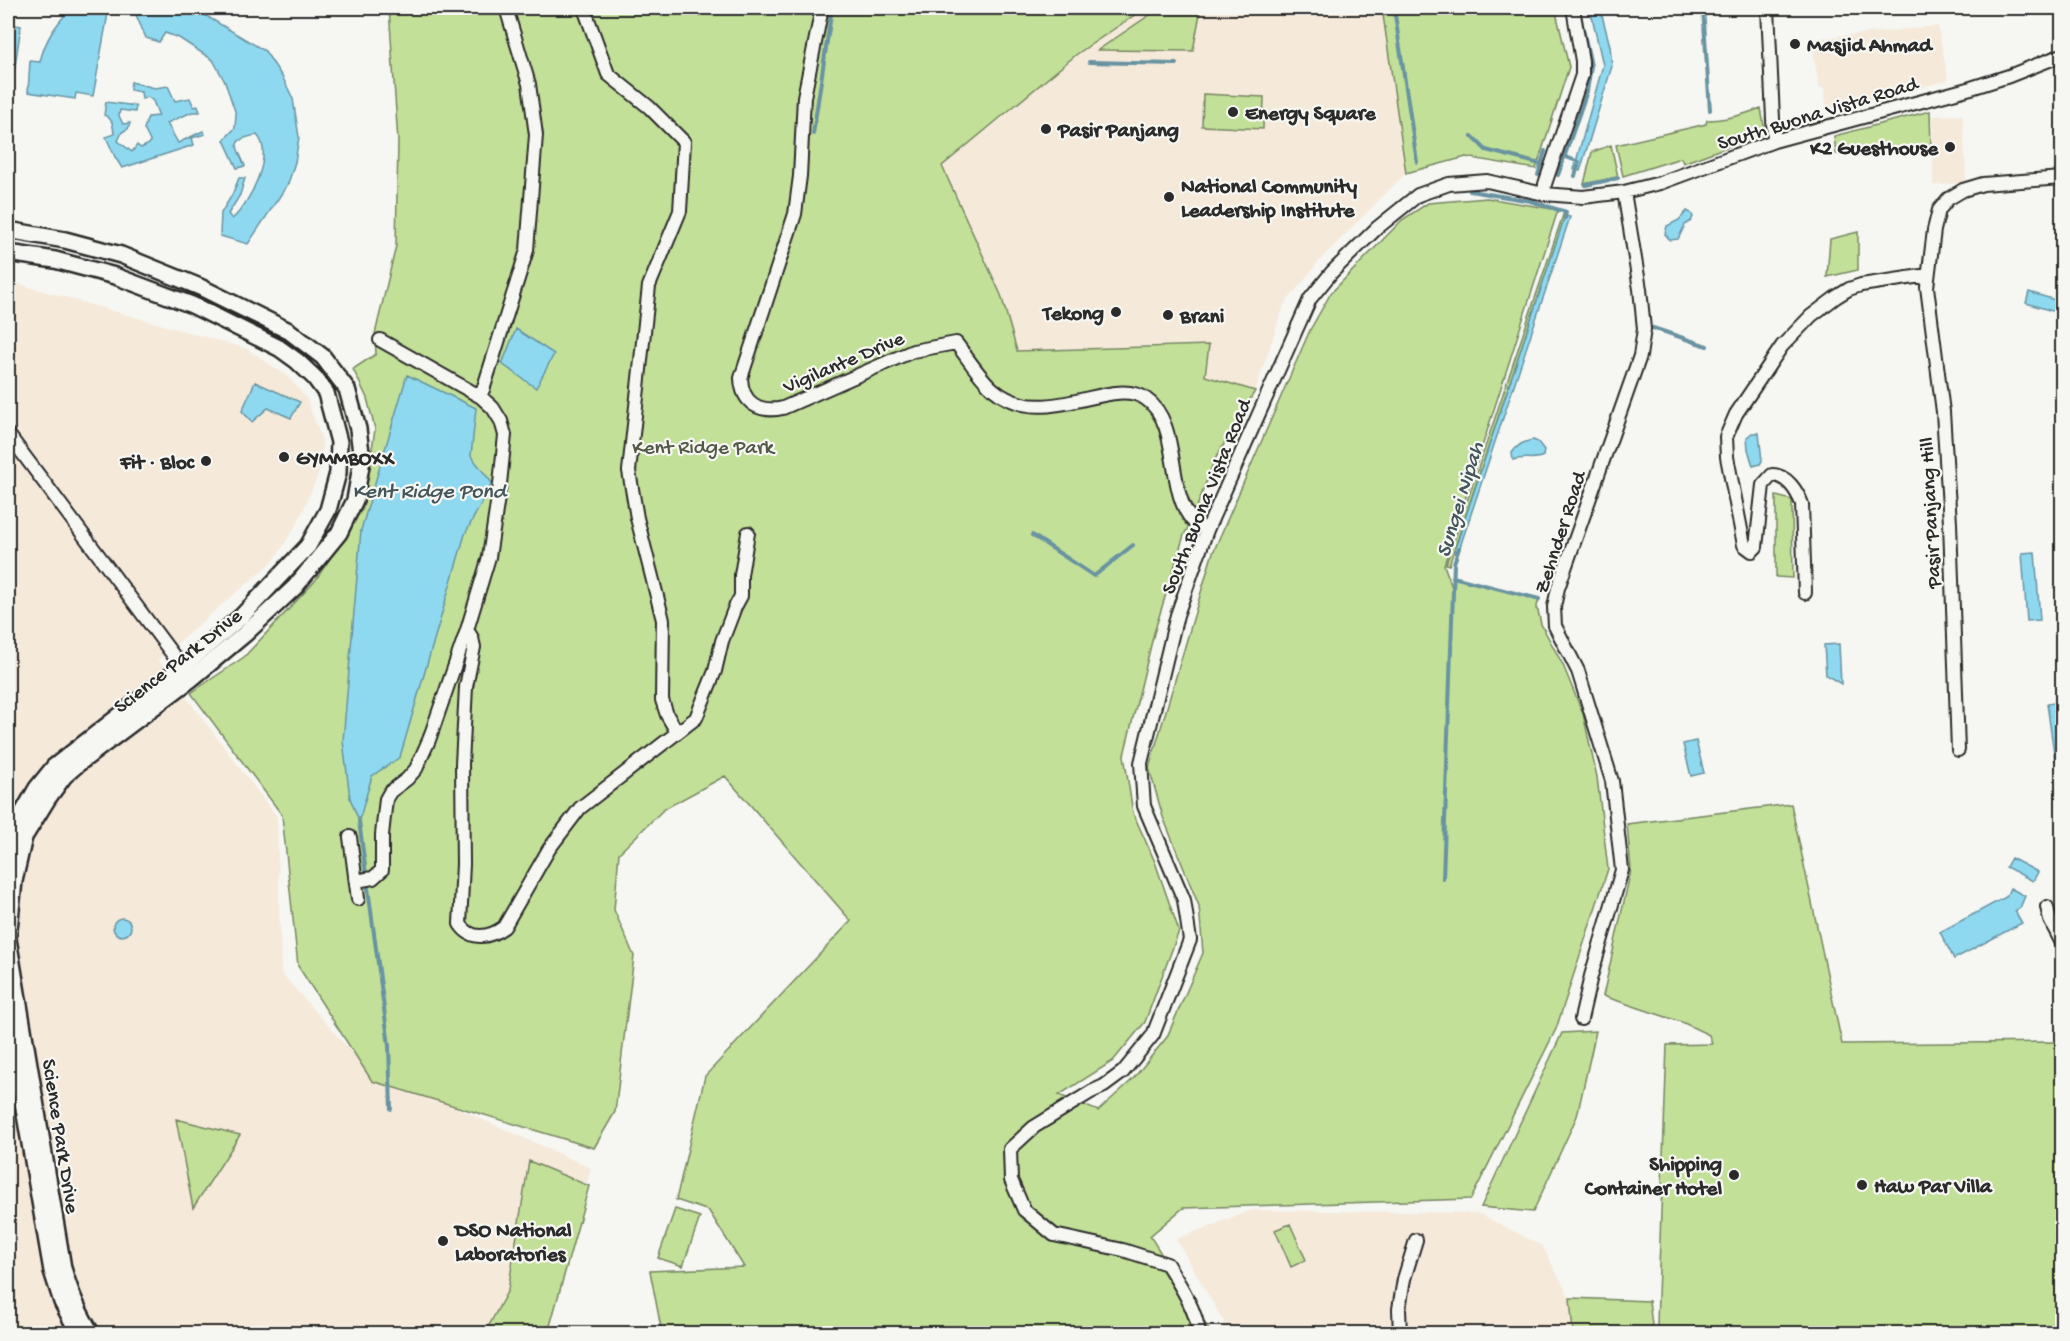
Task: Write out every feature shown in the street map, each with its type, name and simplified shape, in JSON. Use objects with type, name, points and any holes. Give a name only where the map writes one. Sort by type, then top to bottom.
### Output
[{"type":"main road","name":"Science Park Drive","points":[[8,230],[65,240],[121,255],[200,288],[289,331],[323,357],[347,389],[358,429],[362,460],[355,500],[339,533],[295,587],[246,633],[190,679],[64,776],[24,837],[14,881],[8,939],[63,1268],[72,1297],[92,1334]]},
{"type":"main road","name":"Science Park Drive","points":[[8,253],[55,260],[115,276],[192,305],[279,348],[315,378],[326,393],[339,442],[338,473],[328,510],[308,546],[241,617],[182,667],[54,767],[37,788],[13,830],[8,855]]},
{"type":"main road","name":"Science Park Drive","points":[[8,1016],[52,1271],[62,1302],[79,1334]]},
{"type":"street","points":[[483,390],[527,250],[536,135],[529,84],[506,8]]},
{"type":"street","points":[[584,8],[608,74],[650,107],[684,142],[680,211],[650,286],[629,471],[637,518],[663,620],[662,700],[677,732]]},
{"type":"street","name":"Vigilante Drive","points":[[822,8],[804,97],[800,176],[795,214],[741,378],[744,395],[760,409],[769,411],[783,408],[913,351],[956,343],[993,389],[1014,402],[1032,406],[1054,406],[1114,393],[1130,393],[1144,397],[1162,416],[1182,499],[1190,518],[1207,530]]},
{"type":"street","points":[[1544,194],[1545,184],[1581,75],[1582,61],[1573,8]]},
{"type":"street","points":[[1768,8],[1773,137]]},
{"type":"street","name":"South Buona Vista Road","points":[[1199,1334],[1183,1289],[1167,1264],[1123,1250],[1054,1235],[1024,1210],[1011,1180],[1010,1149],[1034,1127],[1090,1092],[1104,1086],[1123,1072],[1154,1035],[1190,940],[1184,900],[1144,806],[1141,763],[1177,615],[1207,530],[1310,298],[1332,272],[1377,228],[1418,195],[1449,184],[1487,181],[1544,194],[1583,197],[1624,192],[1660,183],[1773,137],[1971,88],[2062,55]]},
{"type":"street","name":"Pasir Panjang Hill","points":[[1958,750],[1950,523],[1943,412],[1929,312],[1928,275],[1937,218],[1939,210],[1948,199],[1963,190],[1981,184],[2062,178]]},
{"type":"street","name":"Zehnder Road","points":[[1581,1019],[1622,870],[1612,781],[1578,671],[1555,626],[1554,607],[1558,588],[1640,356],[1644,329],[1624,192]]},
{"type":"street","points":[[1805,593],[1802,504],[1797,492],[1782,476],[1772,475],[1767,478],[1763,485],[1756,547],[1750,552],[1744,545],[1727,457],[1726,437],[1737,414],[1782,346],[1811,316],[1843,293],[1861,285],[1928,275]]},
{"type":"street","points":[[363,880],[377,876],[382,870],[382,835],[386,799],[390,792],[416,769],[429,741],[467,630],[489,557],[505,444],[501,421],[493,408],[481,397],[380,340]]},
{"type":"street","points":[[8,434],[182,667]]},
{"type":"street","points":[[467,630],[474,647],[466,687],[461,804],[463,864],[460,924],[473,936],[488,936],[504,927],[549,849],[580,808],[696,718],[715,672],[723,641],[741,596],[741,575],[748,532]]},
{"type":"street","points":[[350,837],[363,880],[358,899]]},
{"type":"street","points":[[2047,907],[2050,920],[2062,943]]},
{"type":"street","points":[[1400,1334],[1399,1308],[1404,1279],[1416,1240]]},
{"type":"shaded area","name":"National Community Leadership Institute","points":[[1145,8],[1382,8],[1406,173],[1319,261],[1284,305],[1255,391],[1205,376],[1209,345],[1017,351],[1001,295],[942,165],[1077,54]]},
{"type":"shaded area","points":[[1938,26],[1948,80],[1827,113],[1824,88],[1819,87],[1811,39]]},
{"type":"shaded area","points":[[1963,115],[1966,183],[1933,185],[1933,116]]},
{"type":"shaded area","points":[[8,281],[247,349],[287,376],[306,398],[322,440],[321,468],[298,522],[274,560],[158,660],[277,817],[281,973],[365,1067],[591,1168],[545,1333],[8,1333]]},
{"type":"shaded area","points":[[1252,1210],[1478,1213],[1542,1246],[1570,1298],[1573,1333],[1222,1333],[1224,1322],[1176,1239]]},
{"type":"green space","name":"Kent Ridge Park","points":[[389,8],[1145,8],[1077,54],[942,166],[1001,295],[1017,351],[1209,345],[1205,376],[1255,391],[1214,461],[1184,535],[1154,633],[1124,755],[1133,813],[1155,862],[1179,931],[1145,1022],[1113,1061],[1059,1095],[1098,1111],[1133,1079],[1167,1037],[1203,953],[1199,906],[1163,817],[1149,768],[1212,555],[1310,330],[1331,293],[1402,220],[1428,203],[1487,198],[1558,210],[1444,565],[1453,590],[1454,579],[1458,578],[1539,600],[1536,609],[1541,624],[1563,665],[1583,714],[1597,777],[1608,869],[1556,1029],[1471,1199],[1183,1208],[1150,1236],[1211,1333],[662,1333],[650,1271],[744,1267],[709,1211],[676,1200],[705,1076],[851,921],[725,776],[664,809],[619,853],[614,910],[634,956],[615,1112],[594,1148],[372,1081],[298,966],[282,815],[191,693],[244,657],[315,581],[363,508],[375,429],[367,398],[353,369],[376,354],[375,334],[396,246],[398,141]]},
{"type":"green space","points":[[1160,8],[1201,8],[1193,51],[1098,50]]},
{"type":"green space","points":[[1382,8],[1555,8],[1569,67],[1536,169],[1466,157],[1406,173]]},
{"type":"green space","name":"Energy Square","points":[[1203,94],[1264,97],[1263,129],[1202,126]]},
{"type":"green space","points":[[1761,108],[1765,133],[1683,163],[1681,158],[1623,176],[1616,145],[1706,124],[1707,120],[1734,117]]},
{"type":"green space","points":[[1930,111],[1931,148],[1836,154],[1834,136]]},
{"type":"green space","points":[[1611,145],[1618,177],[1584,184],[1592,152]]},
{"type":"green space","points":[[1565,211],[1566,213],[1449,565],[1446,564]]},
{"type":"green space","points":[[1858,232],[1858,270],[1827,277],[1830,239]]},
{"type":"green space","points":[[1776,496],[1792,500],[1793,578],[1776,577]]},
{"type":"green space","name":"Haw Par Villa","points":[[1791,804],[1842,1044],[2062,1042],[2062,1333],[1659,1333],[1657,1324],[1667,1045],[1712,1044],[1709,1035],[1684,1023],[1603,996],[1631,870],[1627,824]]},
{"type":"green space","points":[[1596,1031],[1577,1116],[1533,1212],[1481,1207],[1562,1033]]},
{"type":"green space","points":[[176,1119],[240,1135],[193,1208]]},
{"type":"green space","points":[[529,1161],[589,1186],[548,1333],[485,1333],[508,1290]]},
{"type":"green space","points":[[675,1209],[700,1217],[683,1266],[658,1258]]},
{"type":"green space","points":[[1290,1224],[1306,1260],[1291,1267],[1275,1230]]},
{"type":"green space","points":[[1570,1298],[1649,1301],[1653,1333],[1573,1333]]},
{"type":"water","points":[[71,8],[109,8],[93,96],[76,93],[75,99],[28,92],[30,61],[40,62],[52,33]]},
{"type":"water","points":[[133,8],[193,8],[265,51],[283,78],[293,99],[299,137],[295,162],[288,184],[248,244],[220,236],[221,213],[239,178],[245,178],[240,195],[228,214],[232,219],[246,203],[258,179],[263,154],[262,143],[257,135],[239,141],[237,148],[245,166],[237,168],[224,140],[235,128],[236,114],[225,82],[213,60],[179,38],[165,33],[159,42],[146,38]]},
{"type":"water","points":[[1590,8],[1600,8],[1610,46],[1612,66],[1580,171],[1574,169],[1603,65]]},
{"type":"water","points":[[8,24],[21,26],[11,93],[8,92]]},
{"type":"water","points":[[131,82],[155,88],[168,86],[175,101],[190,98],[194,107],[198,106],[200,112],[192,112],[167,123],[178,143],[203,131],[205,134],[192,138],[194,145],[122,168],[106,137],[114,134],[111,120],[104,115],[106,102],[136,106],[135,112],[120,110],[119,116],[123,124],[130,123],[118,141],[132,152],[137,145],[141,148],[149,144],[150,141],[144,129],[148,117],[159,116],[153,101],[148,97],[142,99],[141,92],[130,90]]},
{"type":"water","points":[[1687,211],[1693,217],[1691,221],[1685,225],[1678,239],[1670,240],[1665,234],[1667,226],[1679,220]]},
{"type":"water","points":[[1565,216],[1570,217],[1458,553],[1454,552]]},
{"type":"water","points":[[2029,292],[2062,302],[2062,314],[2026,303]]},
{"type":"water","points":[[516,329],[554,354],[536,388],[502,364]]},
{"type":"water","name":"Kent Ridge Pond","points":[[407,375],[476,408],[471,456],[492,483],[465,534],[400,757],[372,776],[359,821],[350,798],[343,741],[361,530]]},
{"type":"water","points":[[255,382],[300,402],[291,418],[268,408],[252,422],[242,411]]},
{"type":"water","points":[[1752,433],[1759,433],[1762,461],[1753,466],[1747,437]]},
{"type":"water","points":[[1533,440],[1538,442],[1544,450],[1543,456],[1513,460],[1512,453],[1516,448]]},
{"type":"water","points":[[2035,552],[2040,620],[2027,621],[2022,553]]},
{"type":"water","points":[[1839,644],[1841,684],[1826,675],[1824,645]]},
{"type":"water","points":[[2059,702],[2062,759],[2055,760],[2047,704]]},
{"type":"water","points":[[1696,741],[1704,773],[1691,776],[1683,744]]},
{"type":"water","points":[[2011,858],[2038,872],[2033,881],[2006,867]]},
{"type":"water","points":[[2010,888],[2025,896],[2020,908],[2015,911],[2022,923],[1954,959],[1940,932],[2006,897]]},
{"type":"water","points":[[122,918],[128,921],[131,927],[128,933],[122,936],[116,933],[113,927],[116,921]]},
{"type":"waterway","points":[[813,134],[832,8]]},
{"type":"waterway","points":[[1394,8],[1417,162]]},
{"type":"waterway","points":[[1703,8],[1710,110]]},
{"type":"waterway","points":[[1558,175],[1587,91],[1591,66],[1580,15]]},
{"type":"waterway","points":[[1089,62],[1176,64]]},
{"type":"waterway","points":[[1472,136],[1486,150],[1540,164]]},
{"type":"waterway","points":[[1538,175],[1545,151]]},
{"type":"waterway","points":[[1566,157],[1579,162]]},
{"type":"waterway","name":"Sungei Nipah","points":[[1575,176],[1578,166]]},
{"type":"waterway","points":[[1586,185],[1618,178]]},
{"type":"waterway","points":[[1470,191],[1531,201]]},
{"type":"waterway","points":[[1530,201],[1566,212],[1565,218]]},
{"type":"waterway","points":[[1653,328],[1707,346]]},
{"type":"waterway","points":[[1032,535],[1094,576],[1133,545]]},
{"type":"waterway","name":"Sungei Nipah","points":[[1443,879],[1454,563],[1459,548]]},
{"type":"waterway","points":[[1453,577],[1539,599]]},
{"type":"waterway","points":[[359,821],[389,1046],[391,1109]]},
{"type":"place","name":"Masjid Ahmad","points":[[1795,44]]},
{"type":"place","name":"Energy Square","points":[[1233,112]]},
{"type":"place","name":"Pasir Panjang","points":[[1046,129]]},
{"type":"place","name":"K2 Guesthouse","points":[[1950,147]]},
{"type":"place","name":"National Community Leadership Institute","points":[[1169,197]]},
{"type":"place","name":"Tekong","points":[[1116,312]]},
{"type":"place","name":"Brani","points":[[1168,315]]},
{"type":"place","name":"GYMMBOXX","points":[[284,457]]},
{"type":"place","name":"Fit · Bloc","points":[[206,461]]},
{"type":"place","name":"Shipping Container Hotel","points":[[1734,1175]]},
{"type":"place","name":"Haw Par Villa","points":[[1862,1185]]},
{"type":"place","name":"DSO National Laboratories","points":[[443,1241]]}]
